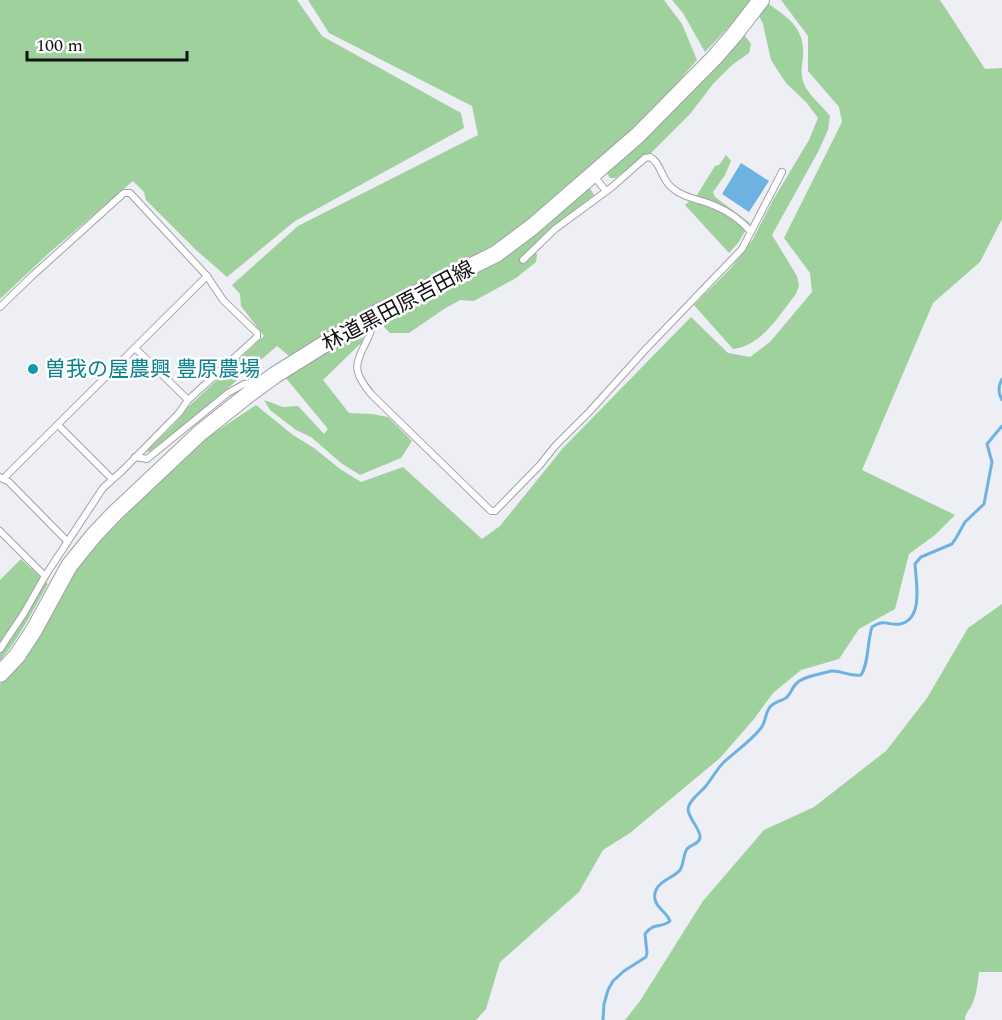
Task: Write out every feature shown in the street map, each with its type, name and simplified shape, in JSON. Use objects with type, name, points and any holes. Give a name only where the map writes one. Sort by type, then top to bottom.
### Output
[{"type":"street","name":"林道黒田原吉田線","points":[[0,674],[17,656],[69,566],[94,535],[200,433],[267,381],[370,317],[495,254],[532,227],[637,136],[714,58],[761,0]]},
{"type":"lane","points":[[523,260],[555,229],[645,158],[650,157],[655,159],[665,181],[673,189],[686,197],[712,204],[726,211],[752,232]]},
{"type":"lane","points":[[370,317],[371,332],[358,358],[357,368],[363,384],[491,511],[495,511],[742,249],[782,172]]},
{"type":"lane","points":[[592,175],[606,191]]},
{"type":"lane","points":[[0,307],[124,193],[129,193],[207,276],[223,300],[256,333],[257,338],[188,400],[179,413],[103,488],[0,649]]},
{"type":"lane","points":[[3,477],[207,276]]},
{"type":"lane","points":[[135,348],[188,400]]},
{"type":"lane","points":[[135,457],[147,459],[228,393],[244,384],[267,381]]},
{"type":"lane","points":[[58,425],[112,479]]},
{"type":"lane","points":[[0,469],[3,477],[67,541]]},
{"type":"lane","points":[[0,531],[45,576]]},
{"type":"green space","points":[[0,0],[297,0],[322,36],[461,113],[464,128],[295,221],[227,277],[146,200],[144,192],[133,181],[49,253],[0,299]]},
{"type":"green space","points":[[308,0],[664,0],[682,24],[697,60],[654,110],[530,219],[486,250],[296,354],[289,356],[277,346],[193,418],[149,452],[147,451],[187,408],[264,336],[241,306],[240,294],[232,285],[298,226],[478,135],[472,106],[329,33]]},
{"type":"green space","points":[[672,0],[754,0],[705,52],[683,13]]},
{"type":"green space","points":[[781,0],[940,0],[985,69],[1002,68],[1002,219],[980,262],[933,303],[862,470],[955,515],[935,535],[909,554],[895,609],[859,629],[839,659],[801,670],[773,693],[720,758],[630,833],[603,850],[579,892],[500,962],[486,1009],[476,1020],[0,1020],[0,684],[19,665],[76,570],[104,537],[150,490],[208,437],[256,405],[293,435],[361,482],[403,467],[482,539],[500,526],[563,448],[691,317],[728,353],[750,357],[770,342],[812,292],[810,273],[784,238],[842,122],[839,107],[808,71],[808,36]]},
{"type":"green space","points":[[766,2],[798,30],[803,46],[804,84],[830,116],[828,130],[818,152],[772,235],[797,276],[799,286],[796,294],[761,336],[743,347],[733,349],[694,305],[731,268],[753,239],[809,140],[818,118],[806,102],[786,83],[771,60],[763,24],[758,14]]},
{"type":"green space","points":[[743,33],[751,44],[749,53],[732,65],[713,84],[690,114],[652,152],[615,178],[610,178],[605,170]]},
{"type":"green space","points":[[726,155],[731,161],[725,175],[713,192],[715,197],[750,223],[729,253],[685,205],[697,195],[715,166],[719,165]]},
{"type":"green space","points":[[585,185],[594,195],[533,246],[537,255],[536,262],[516,278],[474,301],[460,300],[409,333],[390,333],[384,327],[386,313],[495,257]]},
{"type":"green space","points":[[362,329],[364,333],[362,342],[323,380],[349,413],[388,417],[412,441],[401,458],[360,475],[341,463],[311,437],[296,430],[270,410],[264,400],[283,407],[298,406],[324,434],[328,429],[285,377]]},
{"type":"green space","points":[[21,559],[48,584],[20,633],[0,661],[0,580]]},
{"type":"green space","points":[[1002,604],[1002,972],[979,972],[975,994],[965,1020],[625,1020],[640,1001],[703,901],[764,830],[814,807],[886,751],[927,698],[968,628]]},
{"type":"water","points":[[741,163],[769,181],[749,212],[722,194]]},
{"type":"waterway","points":[[1002,379],[999,390],[1002,400]]},
{"type":"waterway","points":[[603,1020],[604,1004],[613,981],[646,957],[645,934],[655,926],[664,925],[670,921],[659,908],[655,893],[660,885],[680,870],[687,849],[700,838],[689,813],[690,803],[724,762],[761,728],[770,707],[786,698],[795,685],[808,677],[831,671],[861,675],[864,670],[872,627],[884,623],[900,624],[908,621],[913,615],[917,599],[915,564],[921,557],[952,544],[965,522],[984,504],[992,462],[987,444],[1002,426]]},
{"type":"place","name":"曽我の屋農興 豊原農場","points":[[33,369]]}]
